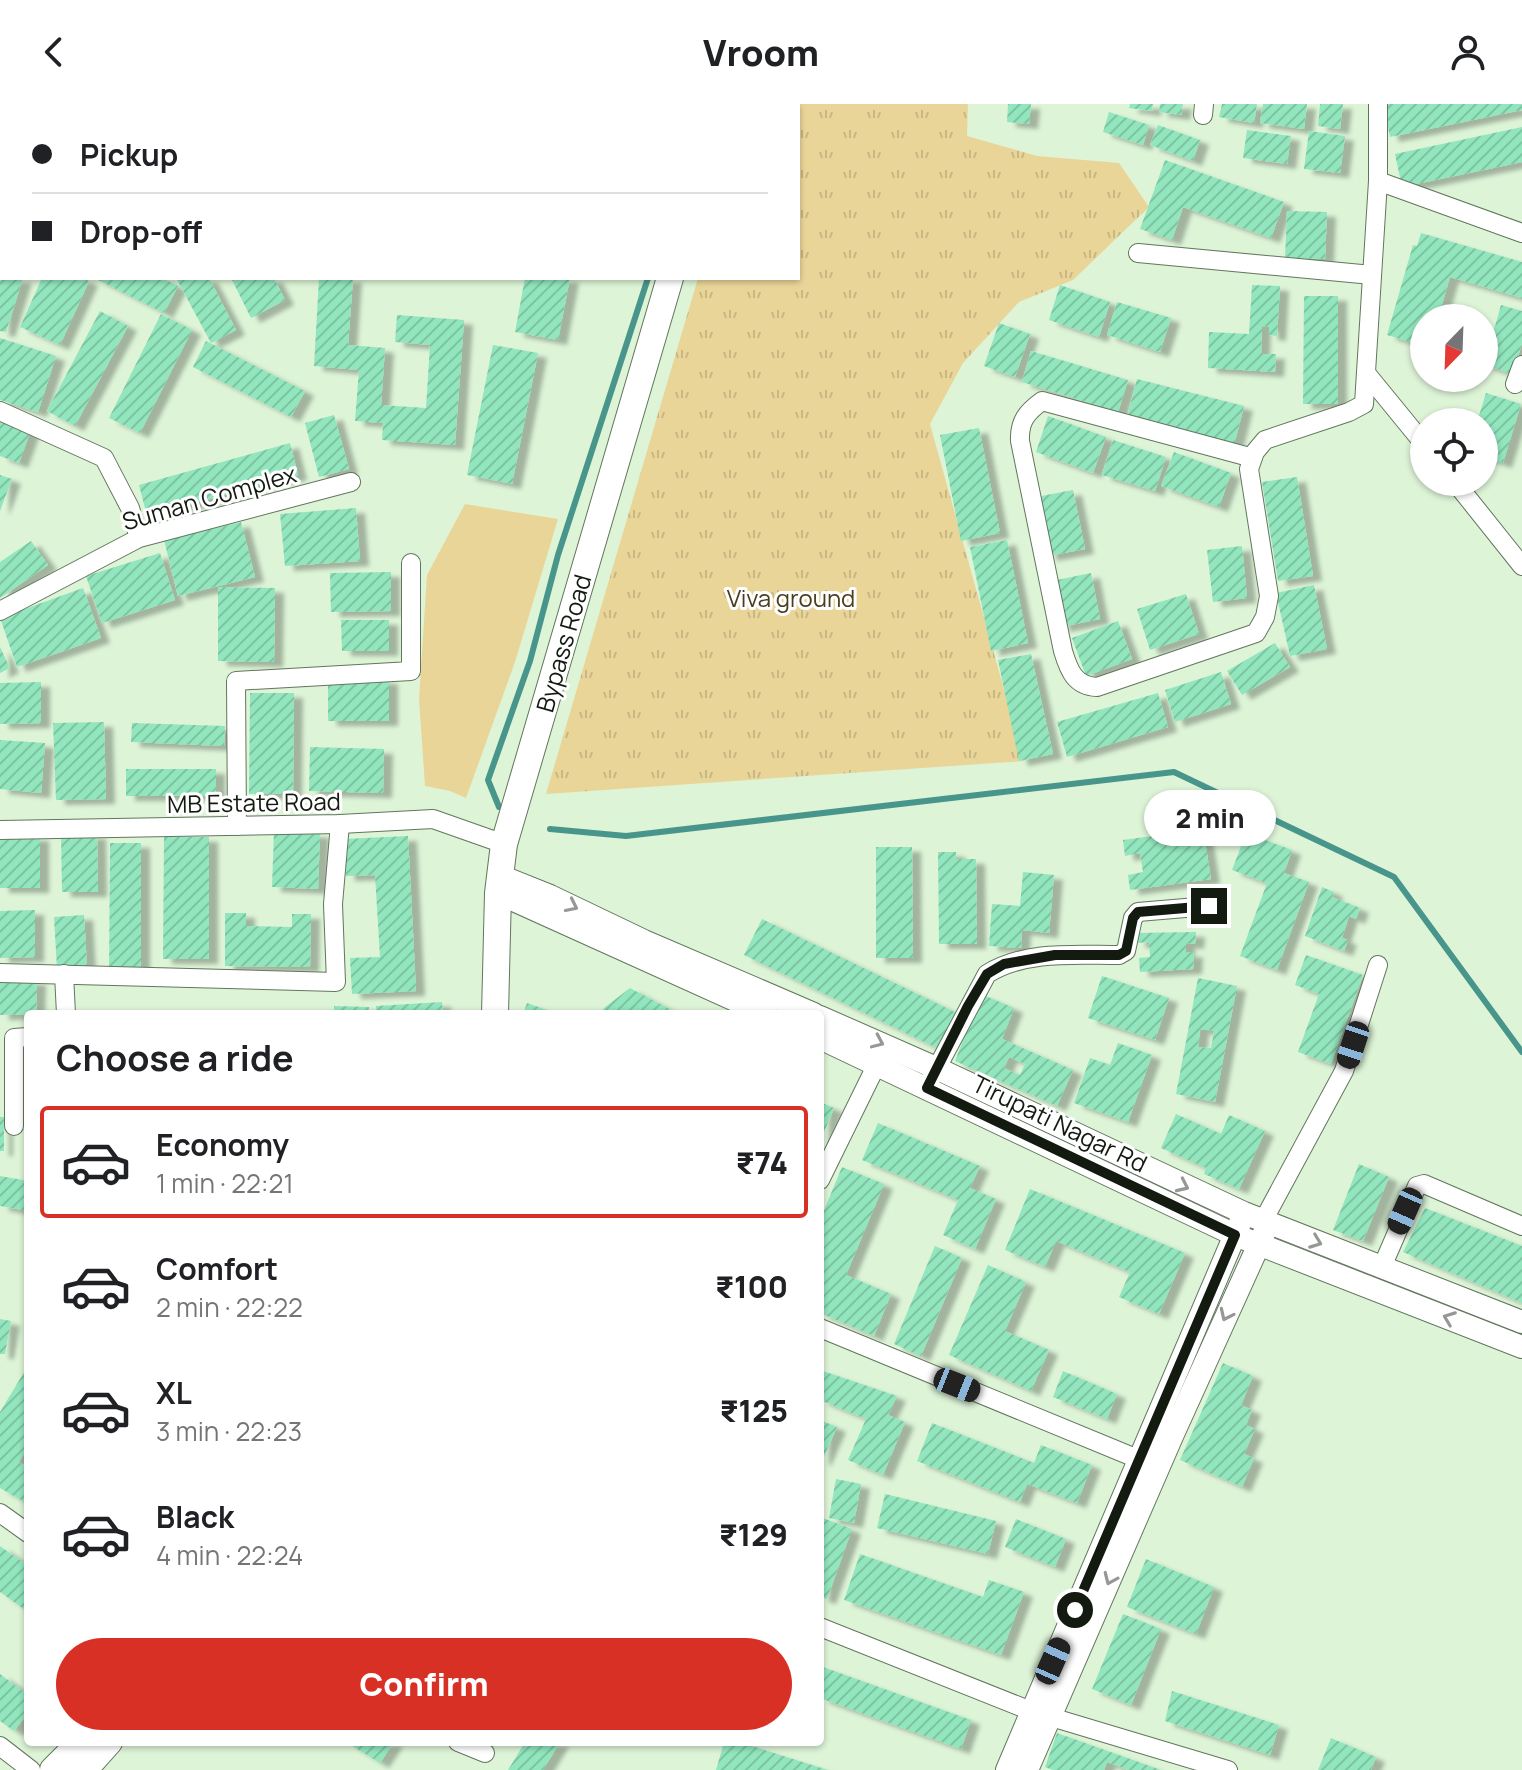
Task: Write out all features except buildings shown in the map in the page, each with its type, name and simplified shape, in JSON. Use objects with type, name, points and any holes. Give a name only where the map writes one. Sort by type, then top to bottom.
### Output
[{"type":"main road","name":"Bypass Road","points":[[495,1010],[499,884],[504,844],[669,280]]},
{"type":"main road","points":[[53,1770],[77,1746]]},
{"type":"main road","points":[[84,1770],[105,1746]]},
{"type":"street","points":[[1253,458],[1042,401],[1030,410],[1019,428],[1020,441],[1063,651],[1069,670],[1080,683],[1097,687],[1256,633],[1265,617],[1269,596],[1249,469],[1253,458],[1255,452],[1265,440],[1364,404],[1378,181],[1378,104]]},
{"type":"street","points":[[1378,181],[1522,233]]},
{"type":"street","points":[[1138,253],[1372,275]]},
{"type":"street","points":[[1515,384],[1522,365]]},
{"type":"street","points":[[1366,373],[1410,427]]},
{"type":"street","points":[[0,411],[104,458],[130,508],[139,538]]},
{"type":"street","name":"Suman Complex","points":[[0,611],[139,538],[351,482]]},
{"type":"street","points":[[1466,496],[1522,566]]},
{"type":"street","points":[[237,826],[236,681],[411,671],[411,563]]},
{"type":"street","name":"MB Estate Road","points":[[0,830],[340,824],[433,819],[504,844]]},
{"type":"street","points":[[0,973],[336,982],[333,904],[340,824]]},
{"type":"street","points":[[499,884],[758,1010]]},
{"type":"street","points":[[499,884],[550,896],[644,941],[805,1010]]},
{"type":"street","points":[[931,1078],[987,974],[1004,964],[1055,955],[1119,955],[1126,951],[1133,918],[1138,912],[1209,906]]},
{"type":"street","points":[[1124,1523],[1138,1459],[1235,1235],[1259,1219],[1344,1071],[1378,965]]},
{"type":"street","points":[[64,974],[66,1010]]},
{"type":"street","points":[[824,1019],[931,1078],[1259,1219],[1522,1322]]},
{"type":"street","points":[[14,1126],[14,1038],[24,1037]]},
{"type":"street","name":"Tirupati Nagar Rd","points":[[824,1040],[877,1064],[931,1078],[1235,1235],[1522,1347]]},
{"type":"street","points":[[824,1172],[877,1064]]},
{"type":"street","points":[[1382,1267],[1417,1186],[1424,1184],[1522,1226]]},
{"type":"street","points":[[1007,1770],[1041,1714],[1124,1523],[1259,1245],[1259,1219]]},
{"type":"street","points":[[824,1330],[1138,1459]]},
{"type":"street","points":[[0,1513],[24,1530]]},
{"type":"street","points":[[824,1629],[1041,1714],[1228,1770]]},
{"type":"street","points":[[1027,1770],[1041,1714]]},
{"type":"street","points":[[0,1746],[31,1770]]},
{"type":"street","points":[[468,1746],[485,1753]]},
{"type":"green space","name":"Viva ground","points":[[800,104],[968,104],[967,136],[1037,156],[1119,163],[1149,207],[1073,280],[1019,302],[963,363],[930,424],[1024,761],[546,794],[697,280],[800,280]]},
{"type":"green space","points":[[465,504],[558,519],[515,662],[466,798],[425,786],[419,699],[427,575]]},
{"type":"waterway","points":[[499,807],[488,780],[530,661],[558,555],[647,280]]},
{"type":"waterway","points":[[550,829],[626,836],[1174,772],[1394,877],[1522,1052]]},
{"type":"route","points":[[1075,1610],[1235,1235],[927,1088],[987,974],[1004,964],[1055,955],[1119,955],[1126,951],[1133,918],[1138,912],[1209,906]]}]
